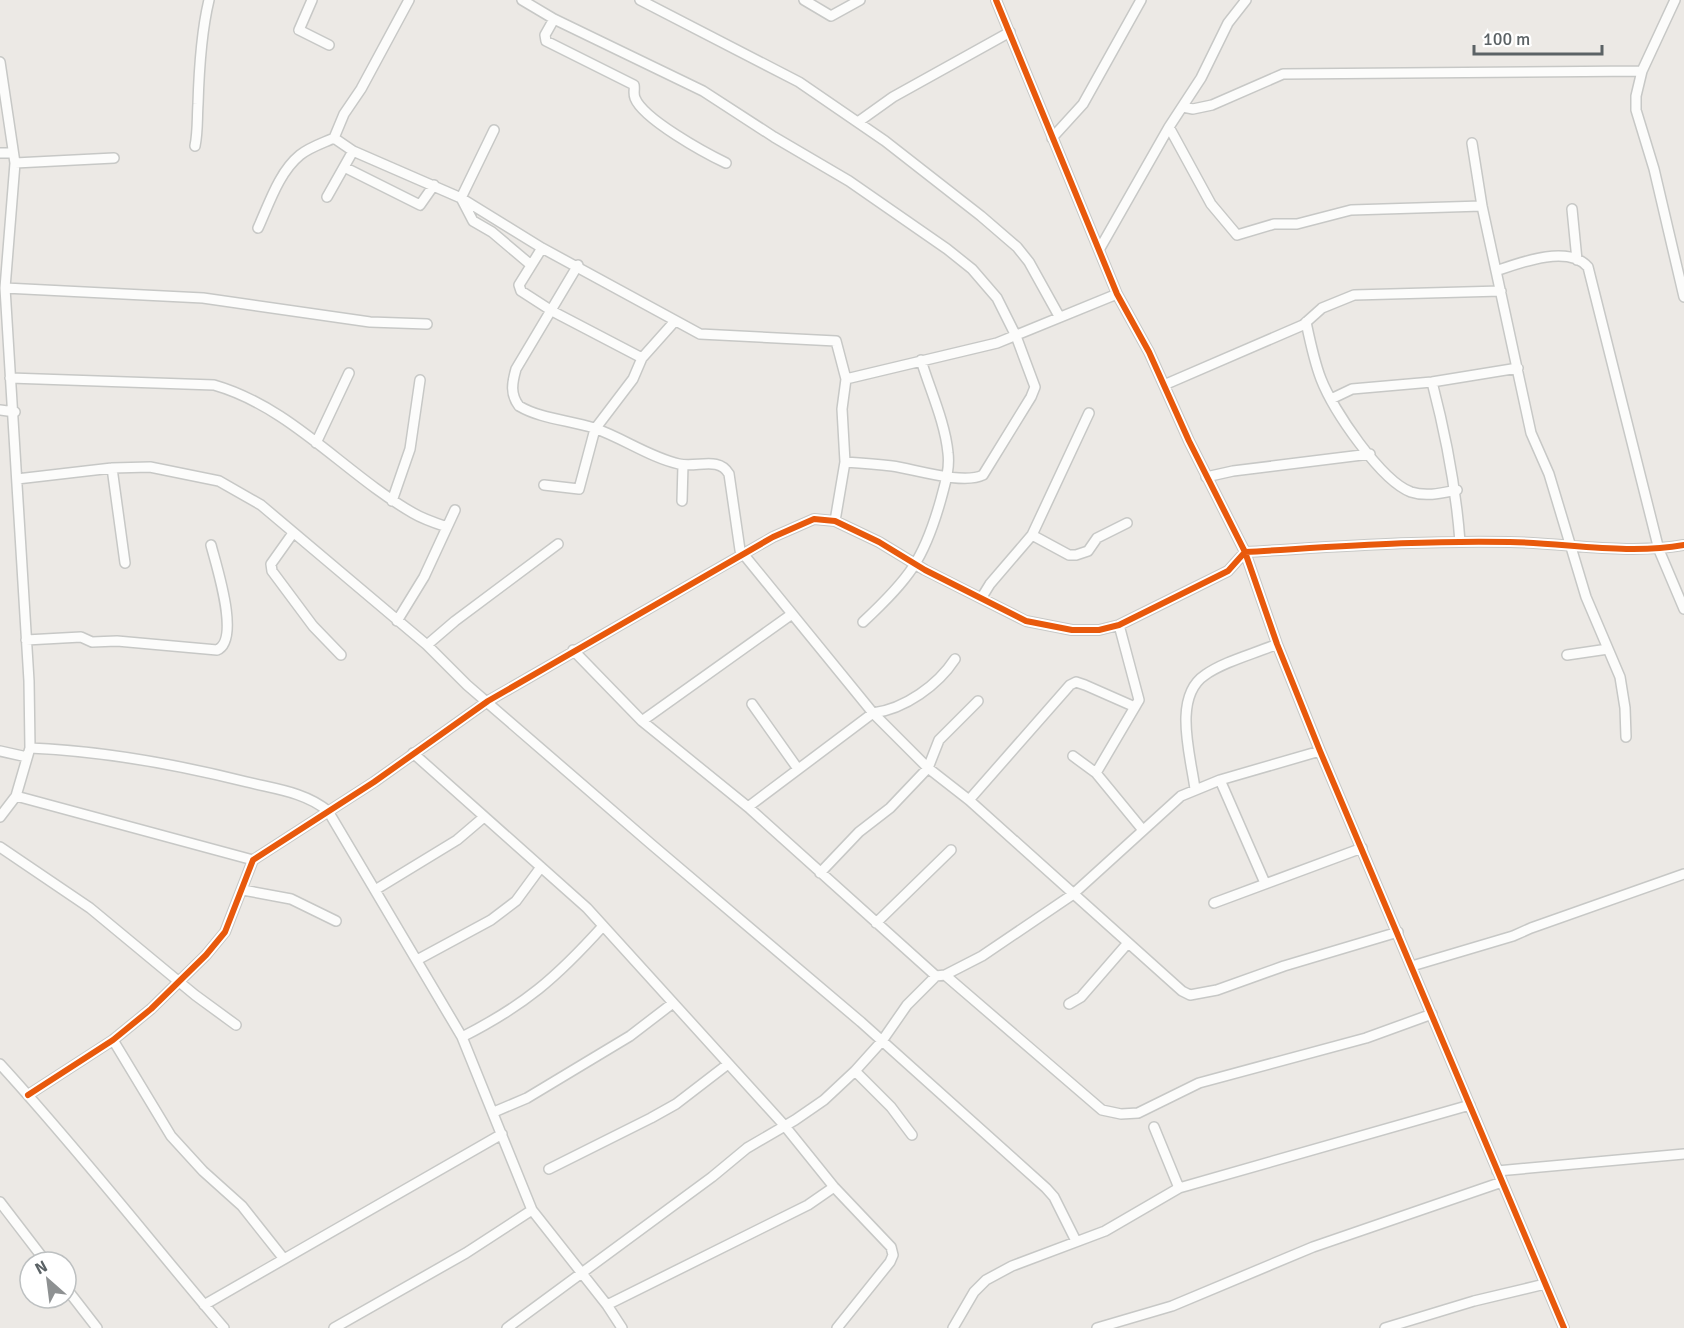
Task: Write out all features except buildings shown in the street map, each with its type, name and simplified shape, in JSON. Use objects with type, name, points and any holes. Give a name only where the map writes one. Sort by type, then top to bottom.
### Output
[{"type":"street","points":[[195,146],[204,21],[208,0]]},
{"type":"street","points":[[312,0],[299,30],[328,45]]},
{"type":"street","points":[[258,228],[274,192],[295,160],[305,152],[334,138],[340,120],[409,0]]},
{"type":"street","points":[[522,0],[554,19],[703,91],[896,212],[972,269],[997,298],[1016,336],[1035,387],[983,475],[970,478],[845,462]]},
{"type":"street","points":[[640,0],[799,82],[858,122],[947,188],[1017,247],[1029,262],[1059,316]]},
{"type":"street","points":[[804,0],[831,16],[860,0]]},
{"type":"street","points":[[996,0],[1117,294],[1245,552],[1277,644],[1320,751],[1564,1328]]},
{"type":"street","points":[[1052,138],[1083,104],[1142,0]]},
{"type":"street","points":[[1099,250],[1169,127],[1201,78],[1228,23],[1246,0]]},
{"type":"street","points":[[1675,0],[1642,71],[1636,96],[1637,119],[1654,170],[1684,297]]},
{"type":"street","points":[[554,19],[545,35],[546,41],[634,85],[634,94],[639,104],[684,142],[726,163]]},
{"type":"street","points":[[858,122],[893,97],[1010,33]]},
{"type":"street","points":[[0,62],[14,158],[5,288],[10,378],[15,412],[26,640],[28,753],[16,796],[0,817]]},
{"type":"street","points":[[1182,107],[1194,109],[1212,105],[1282,74],[1642,71]]},
{"type":"street","points":[[1169,127],[1211,204],[1237,235],[1274,224],[1297,224],[1351,210],[1482,206]]},
{"type":"street","points":[[494,130],[462,198],[468,215],[531,265]]},
{"type":"street","points":[[334,138],[353,152],[462,198],[542,248],[578,265],[700,334],[713,337],[830,339],[839,348],[846,379],[842,409],[845,462],[835,521]]},
{"type":"street","points":[[1472,143],[1482,206],[1531,433],[1549,474],[1586,597],[1620,677],[1625,708],[1626,737]]},
{"type":"street","points":[[327,197],[353,152]]},
{"type":"street","points":[[0,153],[14,158],[114,158]]},
{"type":"street","points":[[365,178],[372,159]]},
{"type":"street","points":[[344,167],[422,205],[434,185]]},
{"type":"street","points":[[382,186],[390,167]]},
{"type":"street","points":[[1572,208],[1577,260]]},
{"type":"street","points":[[492,232],[498,221]]},
{"type":"street","points":[[542,248],[519,285],[521,291],[552,311],[642,358]]},
{"type":"street","points":[[1496,271],[1539,256],[1577,260],[1588,267],[1659,550],[1684,609]]},
{"type":"street","points":[[578,265],[516,369],[512,381],[512,397],[525,410],[595,429],[662,460],[683,465],[716,464],[726,468],[729,474],[739,546],[743,554],[873,713],[928,768],[969,800],[1127,944],[1190,995],[1217,990],[1284,966],[1398,933]]},
{"type":"street","points":[[5,288],[203,298],[370,322],[426,324]]},
{"type":"street","points":[[1164,385],[1306,322],[1322,308],[1354,296],[1501,291]]},
{"type":"street","points":[[846,379],[997,343],[1117,294]]},
{"type":"street","points":[[544,485],[579,489],[595,429],[633,379],[642,358],[675,321]]},
{"type":"street","points":[[1306,322],[1322,380],[1331,399],[1352,433],[1394,483],[1410,492],[1428,495],[1457,490]]},
{"type":"street","points":[[863,622],[896,591],[916,565],[936,516],[947,475],[948,453],[921,360]]},
{"type":"street","points":[[1331,399],[1352,389],[1432,382],[1518,368]]},
{"type":"street","points":[[316,443],[348,373]]},
{"type":"street","points":[[10,378],[214,385],[246,396],[316,443],[392,501],[416,515],[447,527]]},
{"type":"street","points":[[392,501],[410,449],[420,380]]},
{"type":"street","points":[[1432,382],[1457,490],[1460,542]]},
{"type":"street","points":[[0,410],[15,412]]},
{"type":"street","points":[[982,597],[990,584],[1032,536],[1089,414]]},
{"type":"street","points":[[1206,477],[1233,471],[1370,454]]},
{"type":"street","points":[[682,501],[683,465]]},
{"type":"street","points":[[17,479],[112,468],[150,467],[219,481],[261,505],[427,645],[467,685],[882,1041],[1046,1188],[1054,1197],[1076,1241]]},
{"type":"street","points":[[112,468],[125,563]]},
{"type":"street","points":[[397,621],[424,576],[455,510]]},
{"type":"street","points":[[28,1095],[113,1040],[180,982],[225,932],[253,860],[374,782],[488,701],[573,650],[614,630],[773,537],[814,519],[835,521],[879,542],[916,565],[1026,621],[1054,628],[1099,630],[1119,625],[1228,571],[1245,552],[1460,542],[1659,550],[1684,545]]},
{"type":"street","points":[[1032,536],[1069,555],[1076,555],[1088,551],[1097,538],[1127,523]]},
{"type":"street","points":[[293,533],[271,564],[272,571],[313,626],[341,655]]},
{"type":"street","points":[[427,645],[455,621],[558,544]]},
{"type":"street","points":[[26,640],[81,637],[92,642],[117,641],[217,650],[221,648],[226,641],[226,601],[212,545]]},
{"type":"street","points":[[642,721],[792,614]]},
{"type":"street","points":[[1096,773],[1139,700],[1139,691],[1119,625]]},
{"type":"street","points":[[1195,789],[1186,714],[1188,698],[1196,683],[1216,670],[1277,644]]},
{"type":"street","points":[[1567,655],[1608,649]]},
{"type":"street","points":[[573,650],[642,721],[748,807],[876,923],[1102,1110],[1121,1114],[1138,1113],[1199,1083],[1366,1038],[1432,1014]]},
{"type":"street","points":[[748,807],[873,713],[894,708],[926,690],[943,675],[955,659]]},
{"type":"street","points":[[969,800],[1070,685],[1076,682],[1085,685],[1135,707]]},
{"type":"street","points":[[820,873],[859,832],[890,808],[928,768],[939,740],[978,701]]},
{"type":"street","points":[[752,704],[798,769]]},
{"type":"street","points":[[0,751],[28,753],[85,750],[175,764],[305,796],[328,811],[462,1037],[532,1210],[582,1272],[622,1328]]},
{"type":"street","points":[[507,1328],[712,1177],[747,1148],[824,1100],[882,1041],[886,1031],[907,1005],[940,976],[982,956],[1072,894],[1142,829],[1182,796],[1220,780],[1320,751]]},
{"type":"street","points":[[413,753],[541,867],[603,926],[784,1125],[834,1187],[891,1246],[894,1255],[837,1328]]},
{"type":"street","points":[[1073,756],[1096,773],[1142,829]]},
{"type":"street","points":[[1220,780],[1265,884]]},
{"type":"street","points":[[16,796],[253,860]]},
{"type":"street","points":[[375,890],[457,840],[484,817]]},
{"type":"street","points":[[0,847],[90,908],[236,1025]]},
{"type":"street","points":[[1214,903],[1362,848]]},
{"type":"street","points":[[876,923],[951,850]]},
{"type":"street","points":[[417,960],[491,920],[516,901],[541,867]]},
{"type":"street","points":[[1412,966],[1514,936],[1541,924],[1684,874]]},
{"type":"street","points":[[243,890],[291,899],[336,921]]},
{"type":"street","points":[[462,1037],[508,1013],[538,992],[603,926]]},
{"type":"street","points":[[1069,1004],[1081,997],[1127,944]]},
{"type":"street","points":[[494,1112],[527,1098],[630,1036],[673,1003]]},
{"type":"street","points":[[113,1040],[171,1136],[242,1206],[284,1259]]},
{"type":"street","points":[[0,1064],[224,1328]]},
{"type":"street","points":[[549,1169],[676,1104],[728,1065]]},
{"type":"street","points":[[855,1071],[891,1107],[912,1135]]},
{"type":"street","points":[[953,1328],[974,1292],[986,1280],[1012,1266],[1105,1231],[1179,1188],[1470,1105]]},
{"type":"street","points":[[1154,1127],[1179,1188]]},
{"type":"street","points":[[204,1305],[502,1134]]},
{"type":"street","points":[[1497,1170],[1684,1154]]},
{"type":"street","points":[[1097,1328],[1172,1306],[1313,1247],[1502,1182]]},
{"type":"street","points":[[607,1305],[808,1205],[834,1187]]},
{"type":"street","points":[[0,1202],[36,1250]]},
{"type":"street","points":[[334,1328],[466,1253],[532,1210]]},
{"type":"street","points":[[1385,1328],[1474,1301],[1545,1284]]},
{"type":"street","points":[[78,1303],[97,1328]]},
{"type":"cycle path","points":[[996,0],[1117,294],[1149,352],[1189,441],[1245,552],[1277,644],[1320,751],[1564,1328]]},
{"type":"cycle path","points":[[28,1095],[113,1040],[151,1009],[206,955],[225,932],[253,860],[374,782],[488,701],[773,537],[814,519],[835,521],[879,542],[925,570],[1026,621],[1072,630],[1099,630],[1119,625],[1228,571],[1245,552],[1444,542],[1532,543],[1619,549],[1684,545]]}]
